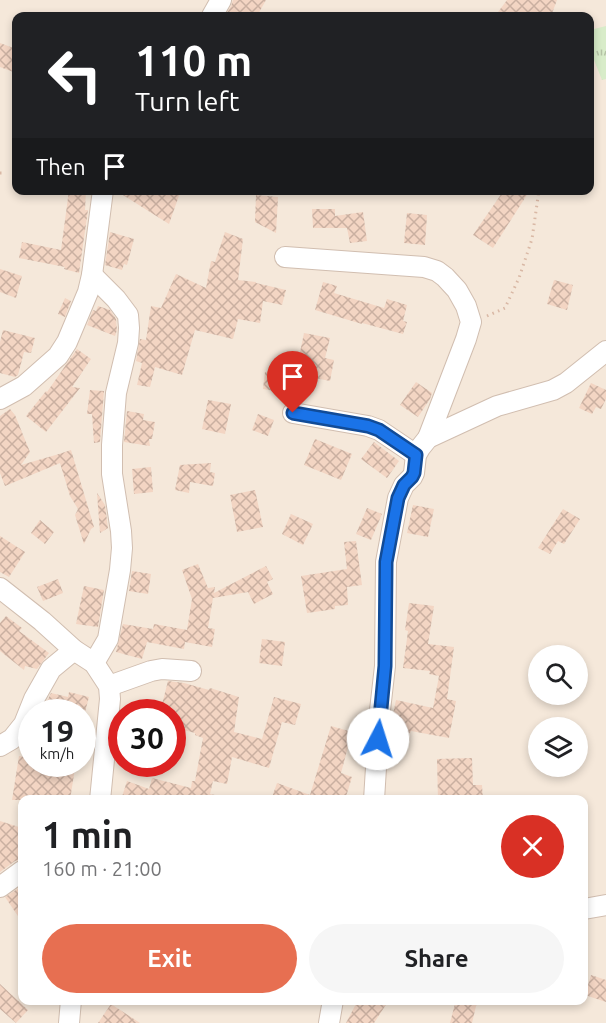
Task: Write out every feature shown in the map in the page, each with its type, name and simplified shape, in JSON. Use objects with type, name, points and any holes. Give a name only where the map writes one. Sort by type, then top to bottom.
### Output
[{"type":"street","points":[[0,399],[24,386],[57,356],[67,342],[88,292],[103,195]]},
{"type":"street","points":[[285,257],[424,267],[445,277],[458,290],[470,314],[471,322],[466,339],[428,438],[416,455],[414,473],[404,485],[398,498],[386,562],[385,666],[374,795]]},
{"type":"street","points":[[92,275],[128,315],[129,328],[117,393],[111,452],[121,531],[120,570],[108,639],[94,663]]},
{"type":"street","points":[[428,438],[497,406],[553,390],[580,373],[606,351]]},
{"type":"street","points":[[293,413],[368,426],[379,430],[416,455]]},
{"type":"street","points":[[0,588],[74,650],[94,663],[110,686],[100,795]]},
{"type":"street","points":[[0,746],[12,739],[24,724],[34,699],[51,669],[74,650]]},
{"type":"street","points":[[110,686],[151,671],[162,669],[191,671]]},
{"type":"street","points":[[0,887],[18,874]]},
{"type":"street","points":[[588,908],[606,905]]},
{"type":"street","points":[[69,1023],[71,1005]]},
{"type":"street","points":[[329,1023],[332,1005]]},
{"type":"path","points":[[471,322],[505,308],[519,278],[532,239],[538,195]]},
{"type":"shaded area","points":[[0,0],[606,0],[606,1023],[0,1023]]},
{"type":"green space","points":[[606,26],[606,79],[602,80],[594,60],[594,29]]},
{"type":"building","points":[[233,0],[266,0],[259,12],[227,12]]},
{"type":"building","points":[[507,0],[557,0],[552,12],[498,12]]},
{"type":"building","points":[[0,43],[12,48],[12,72],[0,67]]},
{"type":"building","points":[[68,195],[86,195],[85,210],[88,210],[79,273],[64,269],[65,267],[19,258],[22,242],[61,250]]},
{"type":"building","points":[[123,195],[179,195],[169,224]]},
{"type":"building","points":[[256,195],[278,197],[276,233],[255,222]]},
{"type":"building","points":[[501,195],[527,195],[493,248],[473,235]]},
{"type":"building","points":[[312,209],[335,209],[335,216],[363,212],[367,241],[350,243],[347,228],[313,228]]},
{"type":"building","points":[[407,213],[427,215],[425,245],[404,243]]},
{"type":"building","points":[[110,232],[134,239],[127,265],[124,264],[122,270],[105,265]]},
{"type":"building","points":[[225,232],[243,239],[238,280],[286,290],[282,305],[263,301],[260,323],[238,319],[233,339],[195,330],[182,375],[155,367],[150,387],[137,385],[142,363],[136,361],[140,339],[146,340],[151,306],[161,308],[176,274],[206,288],[211,261],[215,262]]},
{"type":"building","points":[[0,269],[22,276],[16,298],[0,292]]},
{"type":"building","points":[[554,280],[573,285],[567,310],[547,304]]},
{"type":"building","points":[[323,282],[337,286],[334,293],[384,308],[387,299],[407,305],[403,321],[407,322],[403,334],[315,310]]},
{"type":"building","points":[[65,298],[71,301],[65,317],[58,314]]},
{"type":"building","points":[[98,306],[110,310],[116,319],[115,336],[87,325],[93,310],[96,311]]},
{"type":"building","points":[[3,330],[35,338],[31,353],[24,352],[18,375],[15,377],[0,373],[0,342]]},
{"type":"building","points":[[304,333],[330,338],[325,358],[334,360],[330,381],[284,372],[287,355],[299,357]]},
{"type":"building","points":[[77,349],[91,359],[72,387],[80,388],[46,432],[26,416],[47,392]]},
{"type":"building","points":[[265,372],[289,376],[286,393],[263,389]]},
{"type":"building","points":[[416,382],[432,393],[418,417],[400,405]]},
{"type":"building","points":[[591,383],[606,390],[606,399],[601,409],[596,407],[592,414],[579,408]]},
{"type":"building","points":[[90,390],[104,391],[100,442],[94,443],[92,414],[87,414]]},
{"type":"building","points":[[208,400],[231,404],[225,434],[202,429]]},
{"type":"building","points":[[10,409],[15,415],[30,452],[21,465],[71,450],[94,527],[84,544],[75,515],[78,509],[70,496],[60,463],[5,486],[0,473],[0,416]]},
{"type":"building","points":[[127,411],[144,414],[143,420],[155,422],[152,439],[149,439],[150,446],[124,442]]},
{"type":"building","points":[[258,414],[274,420],[268,436],[252,430]]},
{"type":"building","points":[[315,439],[352,454],[341,480],[304,465]]},
{"type":"building","points":[[374,442],[399,461],[387,478],[361,459]]},
{"type":"building","points":[[211,463],[210,472],[215,473],[213,486],[190,482],[189,493],[175,490],[180,465]]},
{"type":"building","points":[[151,467],[153,492],[134,494],[132,469]]},
{"type":"building","points":[[255,490],[263,527],[237,532],[230,495]]},
{"type":"building","points":[[97,493],[105,505],[108,528],[100,533]]},
{"type":"building","points":[[413,505],[434,509],[428,537],[407,533]]},
{"type":"building","points":[[367,508],[382,514],[371,540],[356,534]]},
{"type":"building","points":[[563,509],[580,519],[564,544],[558,541],[550,554],[538,548]]},
{"type":"building","points":[[291,514],[313,524],[303,545],[282,534]]},
{"type":"building","points":[[40,520],[54,532],[45,544],[31,533]]},
{"type":"building","points":[[0,536],[25,552],[9,577],[0,572]]},
{"type":"building","points":[[356,541],[362,585],[347,587],[348,605],[307,613],[301,576],[347,569],[344,542]]},
{"type":"building","points":[[198,564],[208,588],[215,587],[214,593],[266,566],[273,579],[267,582],[273,594],[254,604],[248,592],[213,598],[208,628],[215,629],[212,647],[185,642],[184,649],[147,642],[142,659],[116,652],[123,624],[153,629],[154,624],[187,630],[192,599],[182,570]]},
{"type":"building","points":[[132,571],[151,574],[148,594],[129,591]]},
{"type":"building","points":[[58,579],[63,593],[43,601],[37,587]]},
{"type":"building","points":[[84,586],[104,590],[98,627],[76,624]]},
{"type":"building","points":[[409,603],[434,606],[428,644],[454,647],[447,699],[456,701],[449,738],[390,729],[396,700],[433,708],[439,676],[429,674],[430,671],[403,668]]},
{"type":"building","points":[[6,616],[22,628],[19,631],[49,653],[37,669],[25,666],[24,670],[0,651],[0,623]]},
{"type":"building","points":[[262,639],[285,642],[282,666],[259,663]]},
{"type":"building","points":[[168,681],[209,690],[210,688],[239,697],[234,732],[262,739],[274,697],[301,704],[295,725],[282,722],[269,768],[232,757],[227,784],[213,781],[210,794],[215,795],[123,795],[127,781],[149,789],[152,778],[191,788],[192,781],[195,781],[203,738],[186,731],[186,699],[163,699]]},
{"type":"building","points":[[69,692],[89,697],[88,699],[48,699],[51,693],[68,697]]},
{"type":"building","points":[[331,726],[352,732],[341,773],[352,777],[347,795],[310,795]]},
{"type":"building","points":[[472,758],[473,785],[482,785],[483,795],[438,795],[437,759]]},
{"type":"building","points":[[18,762],[18,777],[74,777],[71,795],[18,795],[18,800],[12,800]]},
{"type":"building","points":[[277,783],[310,795],[273,795]]},
{"type":"building","points":[[0,821],[18,827],[18,860],[0,872]]},
{"type":"building","points":[[18,889],[18,916],[5,897]]},
{"type":"building","points":[[591,975],[606,980],[606,1002],[588,996]]},
{"type":"building","points":[[0,984],[18,1001],[18,1005],[23,1005],[28,1010],[16,1023],[0,1009]]},
{"type":"building","points":[[113,1005],[140,1023],[98,1023]]},
{"type":"building","points":[[355,1005],[386,1005],[374,1023],[346,1023]]},
{"type":"building","points":[[455,1005],[476,1005],[472,1023],[450,1023]]},
{"type":"route","points":[[293,413],[368,426],[379,430],[416,455],[414,473],[404,485],[398,498],[386,562],[385,666],[378,739]]}]
